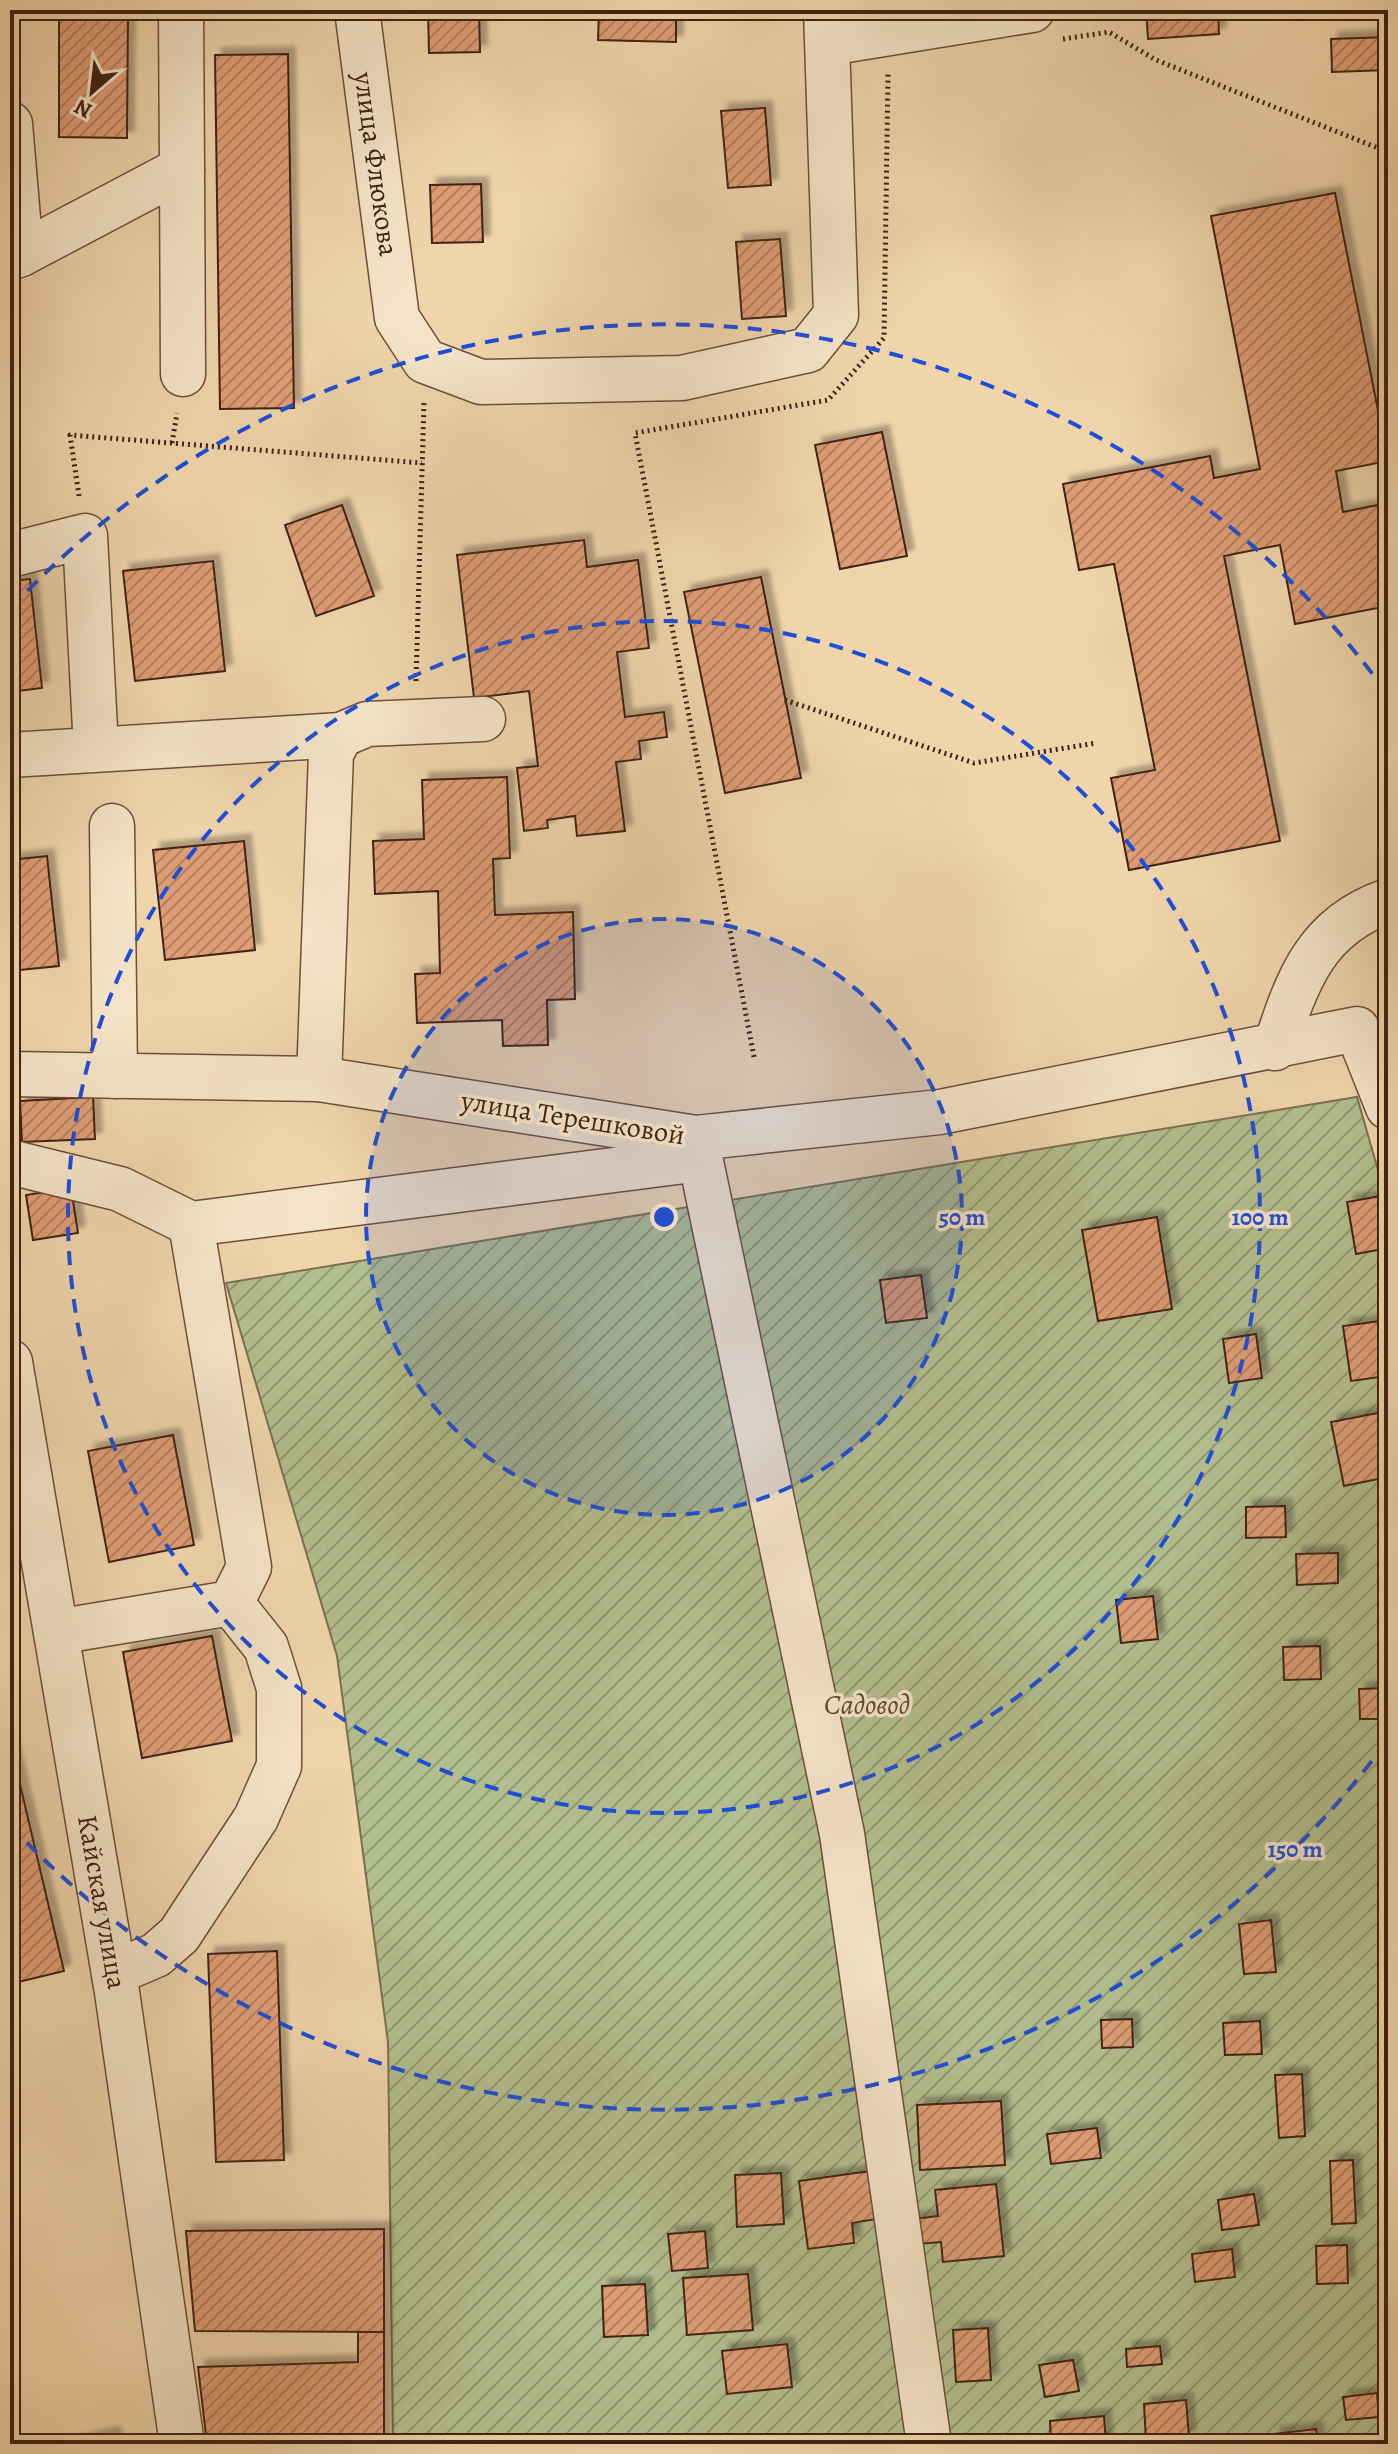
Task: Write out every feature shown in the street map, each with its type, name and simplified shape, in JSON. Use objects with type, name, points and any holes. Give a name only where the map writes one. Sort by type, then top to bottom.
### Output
[{"type":"street","points":[[181,10],[183,374]]},
{"type":"street","name":"улица Флюкова","points":[[357,10],[397,318],[425,361]]},
{"type":"street","points":[[425,361],[481,382],[682,378],[808,350],[836,315],[827,26],[888,33],[1047,24]]},
{"type":"street","points":[[10,124],[16,256],[182,169]]},
{"type":"street","points":[[10,555],[85,536],[96,749]]},
{"type":"street","points":[[10,755],[341,735],[367,724],[483,719]]},
{"type":"street","points":[[319,1079],[331,753],[341,735]]},
{"type":"street","points":[[112,826],[115,1076]]},
{"type":"street","points":[[1275,1048],[1293,993],[1317,950],[1336,928],[1388,901]]},
{"type":"street","name":"улица Терешковой","points":[[10,1074],[319,1079],[698,1149],[940,1112],[1275,1048],[1357,1029],[1388,1107]]},
{"type":"street","points":[[10,1162],[120,1189],[191,1224],[698,1149],[842,1834],[929,2444]]},
{"type":"street","points":[[191,1224],[249,1567],[231,1603]]},
{"type":"street","name":"Кайская улица","points":[[10,1362],[114,1973],[182,2444]]},
{"type":"street","points":[[56,1632],[231,1603]]},
{"type":"street","points":[[114,1973],[156,1955],[179,1935],[256,1818],[279,1766],[279,1688],[266,1647],[231,1603]]},
{"type":"path","points":[[1047,24],[1109,32],[1156,60],[1388,152]]},
{"type":"path","points":[[754,1057],[635,433],[828,400],[884,338],[888,33]]},
{"type":"path","points":[[415,722],[425,361]]},
{"type":"path","points":[[85,536],[70,435],[422,463]]},
{"type":"path","points":[[785,700],[974,763],[1096,743]]},
{"type":"green space","name":"Садовод","points":[[1357,1097],[1388,1205],[1388,2444],[393,2444],[388,2042],[337,1656],[226,1283]]},
{"type":"building","points":[[59,10],[128,10],[127,138],[59,137]]},
{"type":"building","points":[[428,10],[479,10],[480,52],[429,53]]},
{"type":"building","points":[[599,10],[676,10],[676,42],[598,40]]},
{"type":"building","points":[[1146,10],[1218,10],[1219,34],[1148,39]]},
{"type":"building","points":[[1388,37],[1388,70],[1332,72],[1331,39]]},
{"type":"building","points":[[288,54],[294,408],[220,409],[215,55]]},
{"type":"building","points":[[765,108],[771,185],[728,188],[721,111]]},
{"type":"building","points":[[481,184],[483,242],[432,243],[430,185]]},
{"type":"building","points":[[1335,193],[1388,461],[1336,471],[1343,512],[1388,503],[1388,606],[1295,624],[1280,545],[1224,556],[1280,841],[1129,870],[1111,778],[1155,770],[1114,564],[1079,570],[1063,484],[1210,456],[1214,478],[1260,469],[1211,216]]},
{"type":"building","points":[[780,239],[786,316],[742,319],[736,242]]},
{"type":"building","points":[[882,432],[907,556],[840,569],[815,445]]},
{"type":"building","points":[[342,505],[374,596],[316,616],[285,525]]},
{"type":"building","points":[[584,540],[587,567],[638,560],[649,648],[617,652],[625,717],[664,712],[667,737],[639,741],[641,759],[616,762],[625,831],[577,836],[575,816],[547,820],[548,828],[524,831],[517,768],[538,766],[529,691],[474,698],[457,555]]},
{"type":"building","points":[[213,561],[225,671],[135,681],[123,571]]},
{"type":"building","points":[[761,577],[801,778],[725,793],[684,592]]},
{"type":"building","points":[[30,579],[42,688],[10,692],[10,581]]},
{"type":"building","points":[[507,777],[510,858],[493,859],[495,915],[573,912],[575,999],[547,1000],[548,1045],[503,1046],[502,1020],[417,1023],[415,974],[440,973],[438,891],[375,894],[373,841],[424,839],[422,780]]},
{"type":"building","points":[[244,841],[255,950],[165,960],[153,850]]},
{"type":"building","points":[[47,856],[59,966],[10,971],[10,860]]},
{"type":"building","points":[[93,1097],[95,1139],[22,1142],[20,1101]]},
{"type":"building","points":[[71,1188],[78,1233],[33,1240],[26,1195]]},
{"type":"building","points":[[1381,1196],[1388,1248],[1356,1254],[1347,1202]]},
{"type":"building","points":[[1157,1217],[1172,1309],[1098,1321],[1082,1230]]},
{"type":"building","points":[[921,1275],[927,1318],[886,1323],[880,1280]]},
{"type":"building","points":[[1388,1320],[1388,1376],[1351,1381],[1343,1326]]},
{"type":"building","points":[[1256,1334],[1262,1378],[1229,1383],[1223,1339]]},
{"type":"building","points":[[1388,1411],[1388,1477],[1344,1486],[1331,1422]]},
{"type":"building","points":[[173,1435],[194,1545],[109,1562],[88,1451]]},
{"type":"building","points":[[1285,1506],[1286,1537],[1246,1538],[1246,1507]]},
{"type":"building","points":[[1338,1553],[1338,1583],[1297,1585],[1296,1554]]},
{"type":"building","points":[[1153,1596],[1158,1639],[1121,1643],[1116,1600]]},
{"type":"building","points":[[212,1636],[232,1741],[142,1758],[123,1652]]},
{"type":"building","points":[[1320,1646],[1321,1679],[1284,1680],[1283,1647]]},
{"type":"building","points":[[1388,1688],[1388,1719],[1360,1719],[1359,1689]]},
{"type":"building","points":[[10,1742],[64,1971],[10,1984]]},
{"type":"building","points":[[1381,1876],[1388,1876],[1388,1908],[1382,1908]]},
{"type":"building","points":[[1271,1920],[1276,1972],[1244,1974],[1239,1924]]},
{"type":"building","points":[[277,1951],[284,2160],[216,2162],[208,1954]]},
{"type":"building","points":[[1132,2019],[1133,2047],[1102,2048],[1101,2020]]},
{"type":"building","points":[[1260,2021],[1262,2054],[1225,2055],[1223,2023]]},
{"type":"building","points":[[1302,2074],[1305,2136],[1279,2138],[1275,2075]]},
{"type":"building","points":[[1001,2101],[1005,2165],[920,2170],[917,2105]]},
{"type":"building","points":[[1097,2128],[1101,2158],[1051,2164],[1047,2134]]},
{"type":"building","points":[[1353,2160],[1356,2223],[1332,2224],[1330,2161]]},
{"type":"building","points":[[870,2171],[876,2219],[852,2223],[854,2243],[808,2249],[799,2181]]},
{"type":"building","points":[[781,2173],[784,2224],[737,2227],[735,2175]]},
{"type":"building","points":[[996,2184],[1004,2256],[943,2262],[941,2242],[908,2245],[906,2220],[938,2216],[935,2190]]},
{"type":"building","points":[[1254,2194],[1259,2225],[1222,2230],[1218,2200]]},
{"type":"building","points":[[384,2229],[384,2332],[195,2331],[186,2231]]},
{"type":"building","points":[[705,2231],[708,2268],[672,2271],[668,2234]]},
{"type":"building","points":[[1347,2245],[1348,2283],[1317,2284],[1316,2246]]},
{"type":"building","points":[[1232,2249],[1235,2277],[1195,2282],[1192,2254]]},
{"type":"building","points":[[748,2274],[753,2330],[687,2335],[683,2278]]},
{"type":"building","points":[[645,2284],[648,2335],[604,2337],[602,2286]]},
{"type":"building","points":[[988,2328],[991,2380],[956,2382],[953,2330]]},
{"type":"building","points":[[358,2332],[384,2332],[384,2444],[207,2444],[198,2367],[358,2362]]},
{"type":"building","points":[[787,2344],[792,2387],[727,2394],[722,2351]]},
{"type":"building","points":[[1160,2346],[1162,2364],[1127,2367],[1126,2349]]},
{"type":"building","points":[[1073,2360],[1079,2391],[1045,2397],[1039,2365]]},
{"type":"building","points":[[1377,2393],[1379,2417],[1346,2420],[1343,2397]]},
{"type":"building","points":[[1186,2400],[1189,2437],[1146,2441],[1144,2404]]},
{"type":"building","points":[[1104,2416],[1106,2444],[1051,2444],[1050,2421]]},
{"type":"building","points":[[1316,2429],[1318,2444],[1275,2444],[1273,2434]]},
{"type":"building","points":[[113,2434],[115,2444],[69,2444]]}]
